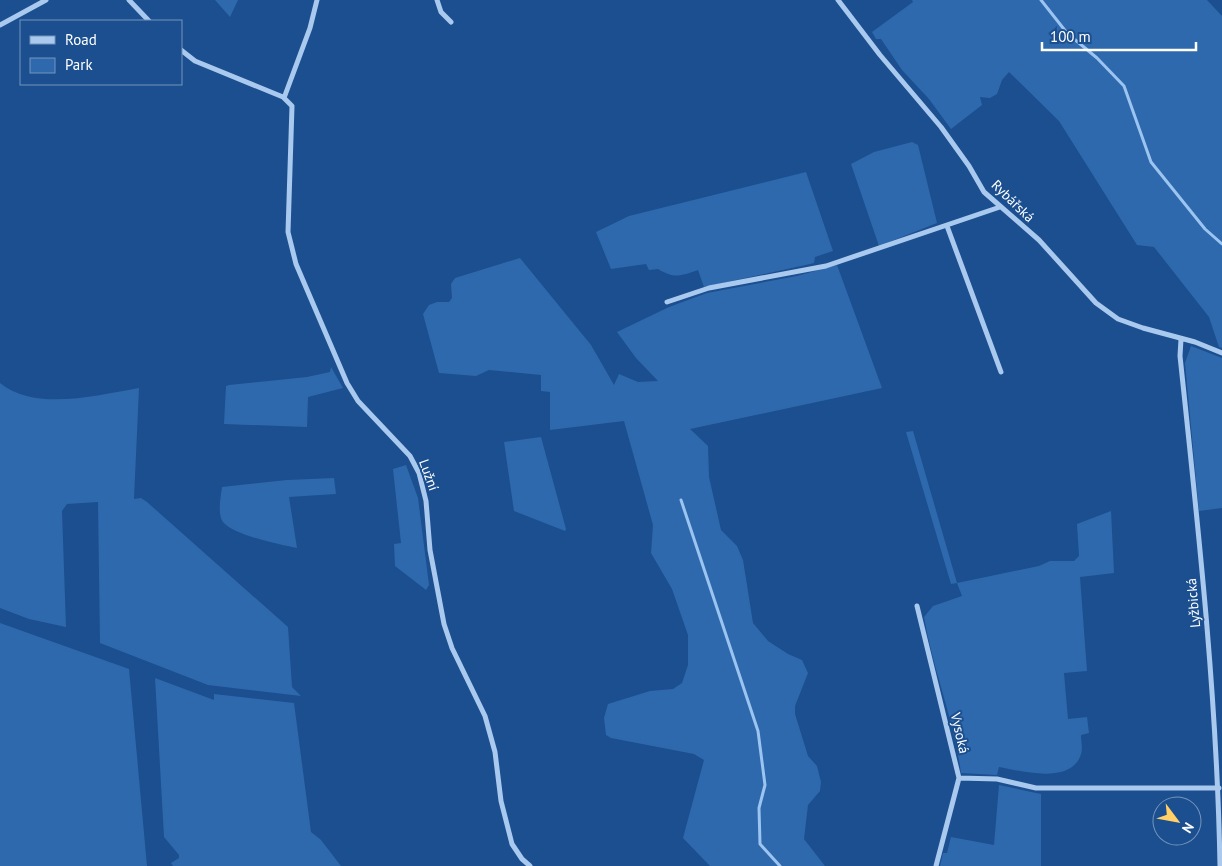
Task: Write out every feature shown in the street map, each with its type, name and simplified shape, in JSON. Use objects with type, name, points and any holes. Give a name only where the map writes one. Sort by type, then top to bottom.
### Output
[{"type":"street","points":[[0,25],[46,0]]},
{"type":"street","points":[[129,0],[148,20]]},
{"type":"street","points":[[182,51],[195,61],[284,98],[310,28],[317,0]]},
{"type":"street","points":[[437,0],[441,12],[451,22]]},
{"type":"street","name":"Rybářská","points":[[838,0],[880,55],[941,127],[969,166],[984,192],[1039,240],[1096,303],[1118,319],[1196,342],[1222,354]]},
{"type":"street","name":"Lužní","points":[[284,98],[292,106],[288,232],[296,264],[347,383],[358,401],[410,456],[419,473],[426,501],[430,550],[444,624],[452,648],[485,716],[495,752],[501,801],[512,844],[522,859],[530,866]]},
{"type":"street","points":[[667,302],[709,288],[826,266],[1000,207]]},
{"type":"street","points":[[947,226],[1001,372]]},
{"type":"street","name":"Lyžbická","points":[[1181,339],[1180,356],[1202,570],[1218,788],[1220,866]]},
{"type":"street","name":"Vysoká","points":[[917,606],[959,778],[936,866]]},
{"type":"street","points":[[959,778],[997,779],[1036,788],[1218,788]]},
{"type":"green space","points":[[215,0],[238,0],[230,17]]},
{"type":"green space","points":[[912,0],[1207,0],[1222,16],[1222,348],[1219,347],[1209,317],[1154,247],[1137,245],[1059,121],[1009,72],[1002,80],[997,94],[990,98],[980,97],[982,105],[951,129],[929,99],[902,70],[881,39],[876,39],[872,32],[913,2]]},
{"type":"green space","points":[[912,142],[918,145],[937,223],[879,246],[851,164],[874,152]]},
{"type":"green space","points":[[806,172],[833,251],[815,257],[814,263],[704,287],[698,270],[678,276],[658,269],[649,270],[646,264],[611,269],[596,232],[629,216]]},
{"type":"green space","points":[[520,258],[591,345],[614,385],[619,374],[638,382],[658,381],[636,358],[617,332],[669,307],[707,293],[797,276],[837,265],[882,388],[690,429],[708,446],[709,477],[721,530],[737,546],[743,560],[753,623],[768,641],[788,654],[802,660],[808,673],[795,706],[795,714],[808,756],[817,766],[821,782],[820,791],[808,805],[804,839],[825,866],[710,866],[683,838],[704,760],[694,754],[611,738],[606,735],[604,718],[608,704],[650,691],[673,689],[682,683],[688,665],[688,635],[672,589],[651,553],[653,525],[624,421],[550,430],[550,392],[541,391],[541,375],[489,370],[476,376],[439,373],[423,314],[429,305],[437,302],[449,302],[452,298],[451,284],[455,278]]},
{"type":"green space","points":[[1191,346],[1222,358],[1222,508],[1199,511],[1185,363]]},
{"type":"green space","points":[[331,367],[343,388],[308,397],[307,427],[224,424],[226,386],[307,377],[330,372]]},
{"type":"green space","points":[[0,383],[14,392],[31,397],[49,399],[86,397],[139,388],[134,499],[141,498],[147,502],[288,627],[292,687],[301,696],[208,685],[100,643],[98,502],[67,504],[62,511],[66,627],[29,619],[0,608]]},
{"type":"green space","points":[[913,431],[957,583],[951,584],[906,432]]},
{"type":"green space","points":[[541,437],[565,531],[514,511],[504,442]]},
{"type":"green space","points":[[406,465],[418,498],[429,585],[426,590],[395,566],[394,544],[401,543],[393,469]]},
{"type":"green space","points":[[334,478],[336,494],[289,497],[297,548],[247,535],[228,527],[221,519],[222,487],[287,480]]},
{"type":"green space","points":[[1111,511],[1114,573],[1080,577],[1087,671],[1064,673],[1068,719],[1087,717],[1089,733],[1081,735],[1081,754],[1076,764],[1067,770],[1045,774],[999,767],[997,775],[961,773],[954,734],[924,617],[933,606],[962,596],[957,583],[1039,566],[1050,561],[1074,561],[1079,556],[1077,524]]},
{"type":"green space","points":[[0,623],[129,669],[147,866],[0,866]]},
{"type":"green space","points":[[155,678],[214,700],[214,694],[294,703],[311,832],[321,840],[341,866],[173,866],[171,863],[179,858],[179,855],[164,837]]},
{"type":"green space","points":[[999,785],[1041,794],[1041,866],[940,866],[943,853],[947,853],[951,837],[994,845]]},
{"type":"waterway","points":[[1041,0],[1067,33],[1097,58],[1124,86],[1151,162],[1205,229],[1222,244]]},
{"type":"waterway","points":[[681,500],[758,731],[765,785],[759,808],[760,844],[780,866]]}]
